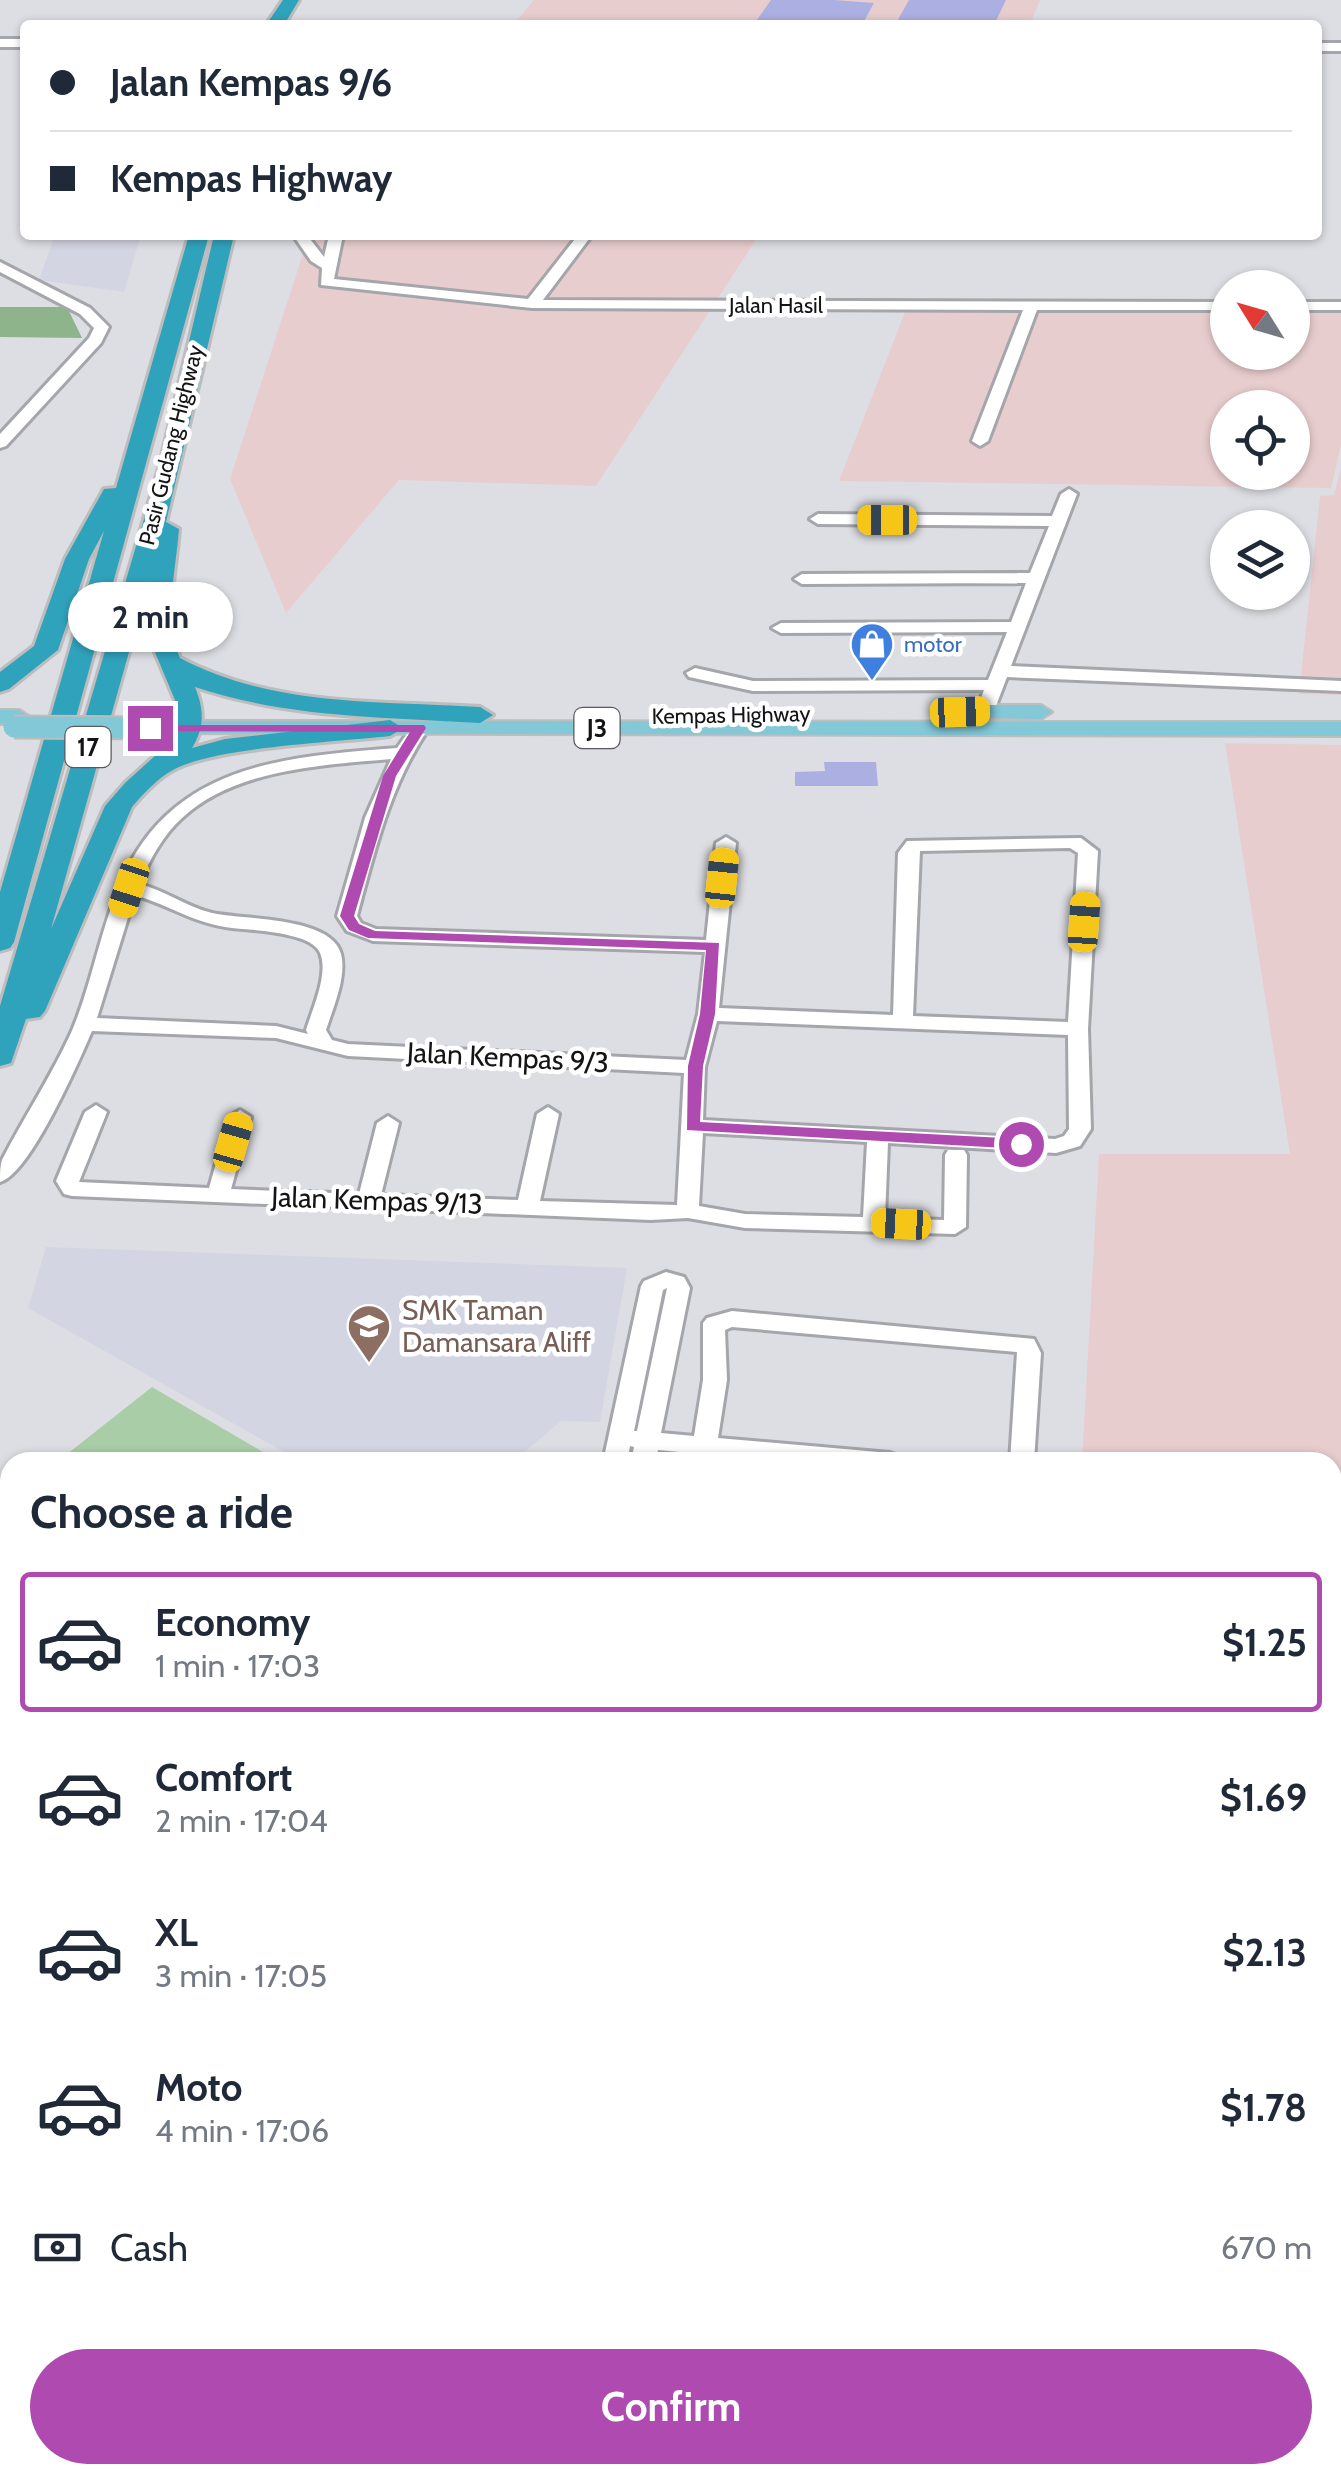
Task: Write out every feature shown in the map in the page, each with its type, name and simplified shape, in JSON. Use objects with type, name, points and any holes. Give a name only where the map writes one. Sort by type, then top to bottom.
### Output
[{"type":"highway","name":"Pasir Gudang Highway","points":[[0,942],[198,240]]},
{"type":"highway","name":"Pasir Gudang Highway","points":[[0,1057],[171,465],[223,240]]},
{"type":"highway","points":[[0,681],[45,650],[77,559],[140,442]]},
{"type":"highway","points":[[0,1073],[56,957],[120,806],[137,784],[178,749],[189,724],[187,693],[168,662],[161,638],[160,599],[171,465]]},
{"type":"highway","points":[[168,662],[204,684],[251,698],[480,715]]},
{"type":"highway","points":[[162,765],[225,747],[395,741]]},
{"type":"main road","name":"Kempas Highway","points":[[189,724],[480,715],[618,717],[993,689],[1028,712],[1341,716]]},
{"type":"main road","points":[[993,689],[1016,724],[1122,730]]},
{"type":"main road","name":"Kempas Highway","points":[[8,722],[189,724],[395,741],[420,728],[1341,729]]},
{"type":"street","points":[[303,240],[328,274]]},
{"type":"street","points":[[328,274],[335,240]]},
{"type":"street","points":[[532,304],[582,240]]},
{"type":"street","points":[[0,266],[85,311],[102,327],[96,340],[0,443]]},
{"type":"street","name":"Jalan Hasil","points":[[328,274],[532,304],[1210,306]]},
{"type":"street","points":[[980,442],[1032,306]]},
{"type":"street","points":[[1310,306],[1341,306]]},
{"type":"street","points":[[993,689],[1069,494]]},
{"type":"street","points":[[818,519],[1060,521]]},
{"type":"street","points":[[802,579],[1038,578]]},
{"type":"street","points":[[782,628],[1018,628]]},
{"type":"street","points":[[695,673],[753,686],[1341,686]]},
{"type":"street","points":[[0,1176],[48,1096],[84,1024],[129,888],[164,825],[199,798],[237,780],[395,741],[389,776],[347,916],[354,927],[373,935],[714,946]]},
{"type":"street","points":[[692,1126],[1056,1146],[1072,1140],[1080,1129],[1078,1029],[1088,851],[1082,845],[1053,842],[914,846],[908,853],[904,1021]]},
{"type":"street","points":[[688,1211],[695,1066],[708,1014],[726,843]]},
{"type":"street","points":[[129,888],[155,893],[198,917],[291,931],[322,941],[330,949],[333,961],[316,1030],[322,1040]]},
{"type":"street","points":[[708,1014],[1078,1029]]},
{"type":"street","name":"Jalan Kempas 9/3","points":[[84,1024],[276,1032],[322,1040],[348,1050],[695,1066]]},
{"type":"street","name":"Jalan Kempas 9/13","points":[[96,1112],[68,1186],[651,1213],[688,1211],[745,1220],[955,1227],[956,1155]]},
{"type":"street","points":[[528,1205],[548,1114]]},
{"type":"street","points":[[218,1194],[240,1116]]},
{"type":"street","points":[[369,1200],[388,1123]]},
{"type":"street","points":[[874,1223],[878,1136]]},
{"type":"street","points":[[666,1279],[676,1282],[679,1288],[646,1452],[618,1450],[652,1286],[666,1279]]},
{"type":"street","points":[[703,1452],[715,1381],[716,1355],[711,1335],[715,1323],[732,1319],[1026,1345],[1028,1388],[1023,1452]]},
{"type":"shaded area","points":[[534,0],[1040,0],[1032,20],[517,20]]},
{"type":"shaded area","points":[[53,240],[140,240],[124,292],[39,280]]},
{"type":"shaded area","points":[[307,240],[756,240],[596,486],[399,480],[286,613],[230,479]]},
{"type":"shaded area","points":[[905,312],[1210,312],[1210,370],[1310,370],[1310,312],[1341,312],[1341,445],[1331,488],[1310,488],[1310,390],[1210,390],[1210,486],[839,481]]},
{"type":"shaded area","points":[[1341,468],[1341,695],[1299,694],[1320,496],[1334,495]]},
{"type":"shaded area","points":[[1225,743],[1341,745],[1341,1452],[1083,1452],[1099,1154],[1290,1154]]},
{"type":"shaded area","name":"SMK Taman Damansara Aliff","points":[[46,1247],[627,1268],[600,1422],[561,1421],[525,1452],[284,1452],[28,1308]]},
{"type":"green space","points":[[0,307],[67,307],[82,338],[0,337]]},
{"type":"green space","points":[[152,1387],[263,1452],[70,1452]]},
{"type":"building","points":[[771,0],[874,3],[865,20],[757,20]]},
{"type":"building","points":[[909,0],[1006,0],[996,20],[898,20]]},
{"type":"building","points":[[824,762],[876,762],[878,786],[795,786],[795,772],[825,771]]},
{"type":"place","name":"motor","points":[[872,682]]},
{"type":"place","name":"SMK Taman Damansara Aliff","points":[[369,1364]]},
{"type":"route","points":[[150,728],[420,728],[400,753],[389,776],[347,916],[354,927],[373,935],[714,946],[708,1014],[695,1066],[692,1126],[1021,1144]]}]
